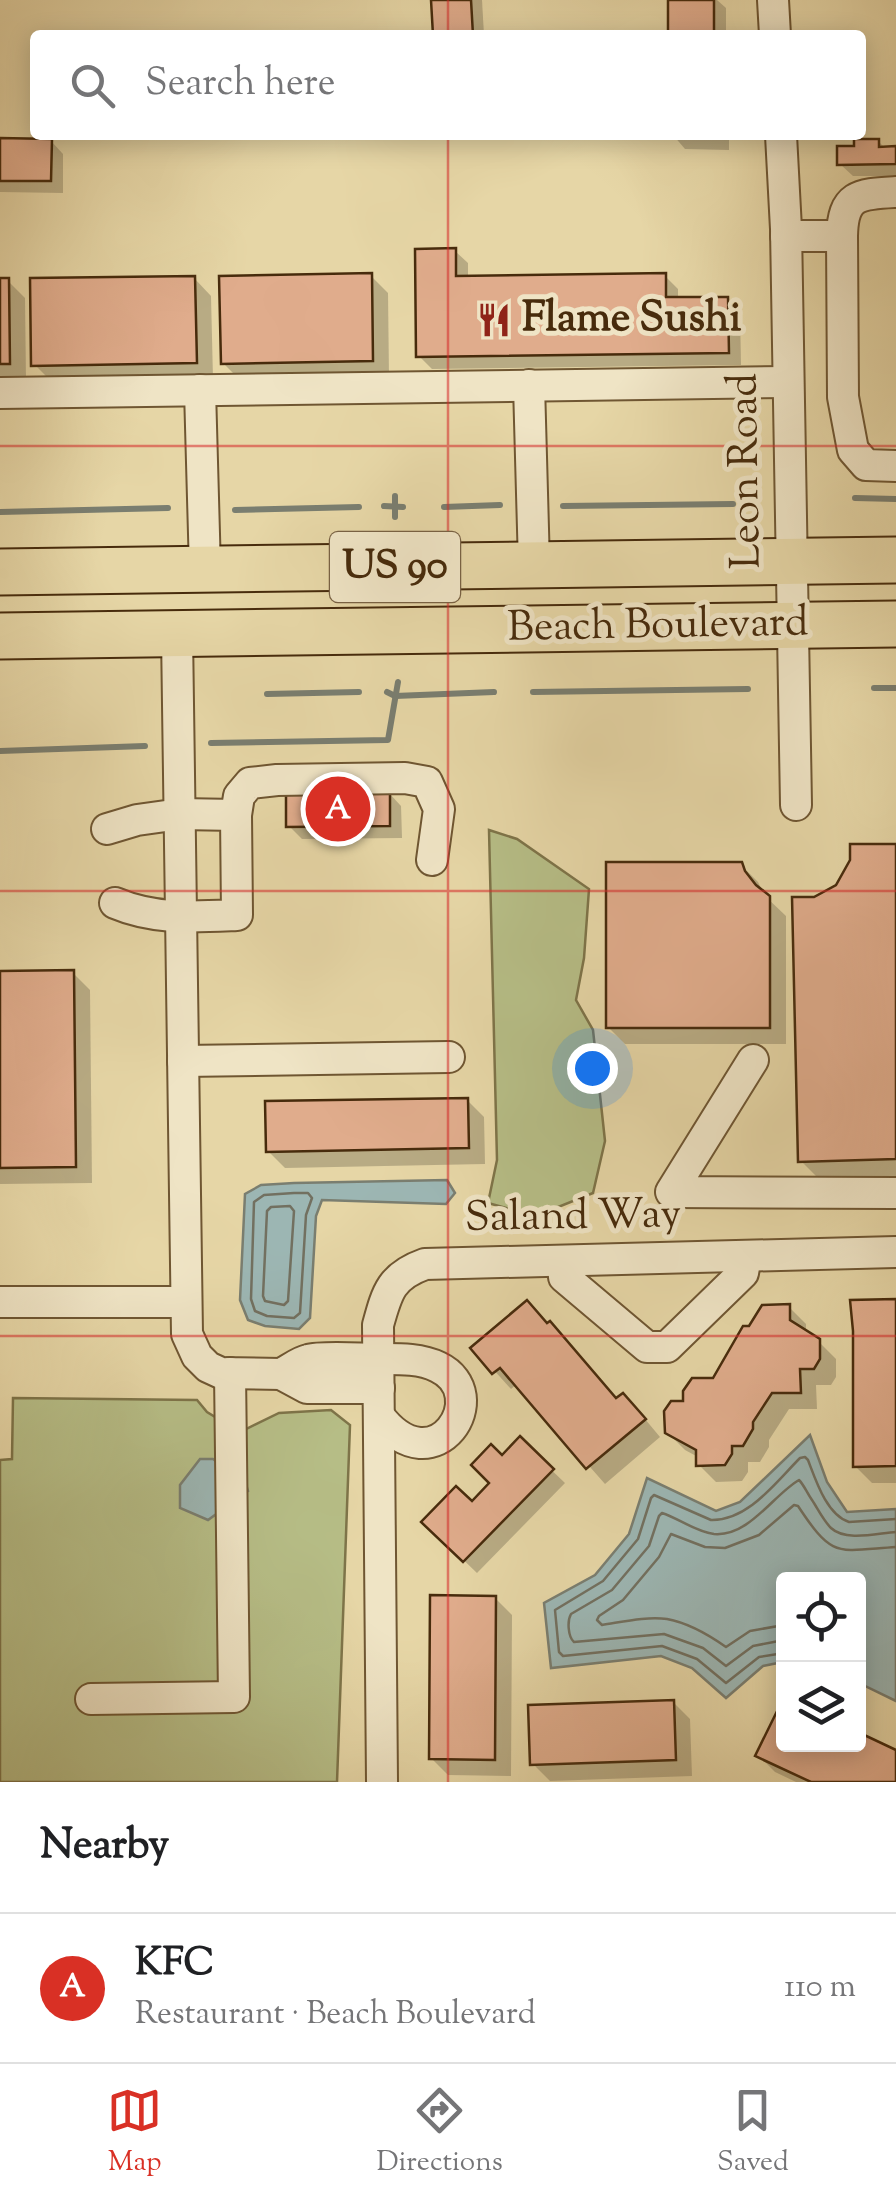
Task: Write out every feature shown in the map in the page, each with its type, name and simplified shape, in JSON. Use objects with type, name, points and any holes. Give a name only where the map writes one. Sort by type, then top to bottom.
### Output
[{"type":"highway","name":"US 90","points":[[0,572],[896,560]]},
{"type":"highway","name":"Beach Boulevard","points":[[0,636],[896,624]]},
{"type":"street","points":[[773,0],[775,30]]},
{"type":"street","name":"Leon Road","points":[[781,140],[796,804]]},
{"type":"street","points":[[894,466],[866,465],[853,450],[844,397],[842,236],[843,215],[850,201],[866,194],[896,192]]},
{"type":"street","points":[[786,236],[842,236]]},
{"type":"street","points":[[0,392],[788,382]]},
{"type":"street","points":[[529,386],[534,565]]},
{"type":"street","points":[[200,390],[205,570]]},
{"type":"street","points":[[177,634],[187,1334],[197,1356],[221,1372],[281,1374],[307,1388],[379,1388],[382,1782]]},
{"type":"street","points":[[115,903],[135,912],[181,918],[237,915],[236,815],[239,796],[250,783],[404,778],[427,782],[438,809],[432,860]]},
{"type":"street","points":[[107,829],[180,814],[236,815]]},
{"type":"street","points":[[183,1062],[449,1057]]},
{"type":"street","points":[[753,1060],[671,1192],[896,1193]]},
{"type":"street","name":"Saland Way","points":[[379,1388],[378,1325],[382,1312],[395,1282],[406,1271],[425,1264],[896,1252]]},
{"type":"street","points":[[562,1260],[564,1277],[646,1348],[668,1348],[743,1273],[746,1256]]},
{"type":"street","points":[[0,1302],[186,1302]]},
{"type":"street","points":[[91,1699],[234,1697],[230,1373]]},
{"type":"green space","points":[[489,830],[517,839],[589,889],[584,958],[576,1000],[593,1030],[605,1141],[593,1193],[536,1216],[488,1203],[497,1160]]},
{"type":"green space","points":[[13,1398],[197,1400],[207,1412],[240,1432],[279,1413],[331,1410],[350,1425],[337,1782],[0,1782],[0,1460],[12,1459]]},
{"type":"water","points":[[447,1180],[455,1193],[446,1204],[322,1200],[316,1216],[310,1318],[299,1329],[248,1320],[240,1300],[245,1194],[261,1185]]},
{"type":"water","points":[[810,1435],[827,1482],[847,1512],[896,1509],[896,1701],[866,1686],[866,1572],[776,1572],[776,1663],[763,1666],[726,1698],[692,1668],[661,1656],[551,1668],[544,1603],[595,1575],[629,1534],[647,1478],[716,1511],[740,1502]]},
{"type":"water","points":[[200,1459],[213,1459],[245,1481],[248,1491],[208,1520],[180,1508],[180,1485]]},
{"type":"building","points":[[431,0],[471,0],[473,30],[433,30]]},
{"type":"building","points":[[668,0],[714,0],[714,30],[668,30]]},
{"type":"building","points":[[0,138],[52,140],[51,181],[0,181]]},
{"type":"building","points":[[879,139],[879,147],[896,146],[896,164],[837,165],[837,146],[854,146],[854,140]]},
{"type":"building","points":[[456,248],[456,276],[666,273],[666,297],[728,297],[729,353],[416,357],[415,249]]},
{"type":"building","points":[[372,273],[373,361],[221,364],[219,276]]},
{"type":"building","points":[[195,276],[197,363],[31,366],[30,278]]},
{"type":"building","points":[[0,278],[9,278],[10,364],[0,364]]},
{"type":"building","points":[[390,791],[390,826],[286,827],[286,792]]},
{"type":"building","points":[[850,844],[896,844],[896,1159],[798,1162],[792,897],[814,897],[836,885],[850,860]]},
{"type":"building","points":[[606,862],[742,862],[756,885],[770,896],[770,1028],[606,1028]]},
{"type":"building","points":[[74,970],[76,1167],[0,1168],[0,971]]},
{"type":"building","points":[[468,1098],[469,1148],[266,1152],[265,1101]]},
{"type":"building","points":[[896,1299],[896,1466],[853,1467],[850,1300]]},
{"type":"building","points":[[527,1300],[616,1398],[623,1393],[646,1419],[586,1469],[500,1368],[492,1374],[470,1348]]},
{"type":"building","points":[[790,1304],[790,1320],[820,1339],[820,1359],[814,1369],[800,1369],[801,1393],[772,1393],[743,1446],[732,1446],[725,1465],[696,1466],[696,1450],[665,1433],[664,1411],[671,1401],[683,1401],[683,1391],[692,1378],[713,1378],[743,1326],[749,1326],[762,1305]]},
{"type":"building","points":[[520,1436],[554,1469],[463,1562],[421,1522],[456,1486],[472,1501],[489,1483],[471,1465],[491,1444],[502,1455]]},
{"type":"building","points":[[430,1595],[496,1596],[495,1760],[429,1759]]},
{"type":"building","points":[[674,1700],[676,1760],[530,1765],[528,1705]]},
{"type":"building","points":[[776,1713],[776,1752],[866,1752],[866,1736],[896,1750],[896,1782],[811,1782],[755,1756]]},
{"type":"waterway","points":[[395,496],[395,517]]},
{"type":"waterway","points":[[855,498],[896,499]]},
{"type":"waterway","points":[[563,506],[733,504]]},
{"type":"waterway","points":[[444,507],[500,505]]},
{"type":"waterway","points":[[384,506],[403,507]]},
{"type":"waterway","points":[[235,510],[359,507]]},
{"type":"waterway","points":[[0,512],[168,508]]},
{"type":"waterway","points":[[211,743],[388,740],[398,682]]},
{"type":"waterway","points":[[874,688],[896,688]]},
{"type":"waterway","points":[[533,692],[748,689]]},
{"type":"waterway","points":[[267,694],[359,692]]},
{"type":"waterway","points":[[387,692],[395,696],[494,692]]},
{"type":"waterway","points":[[0,751],[145,746]]},
{"type":"place","name":"Flame Sushi","points":[[494,320]]},
{"type":"place","name":"KFC","points":[[338,809]]}]
